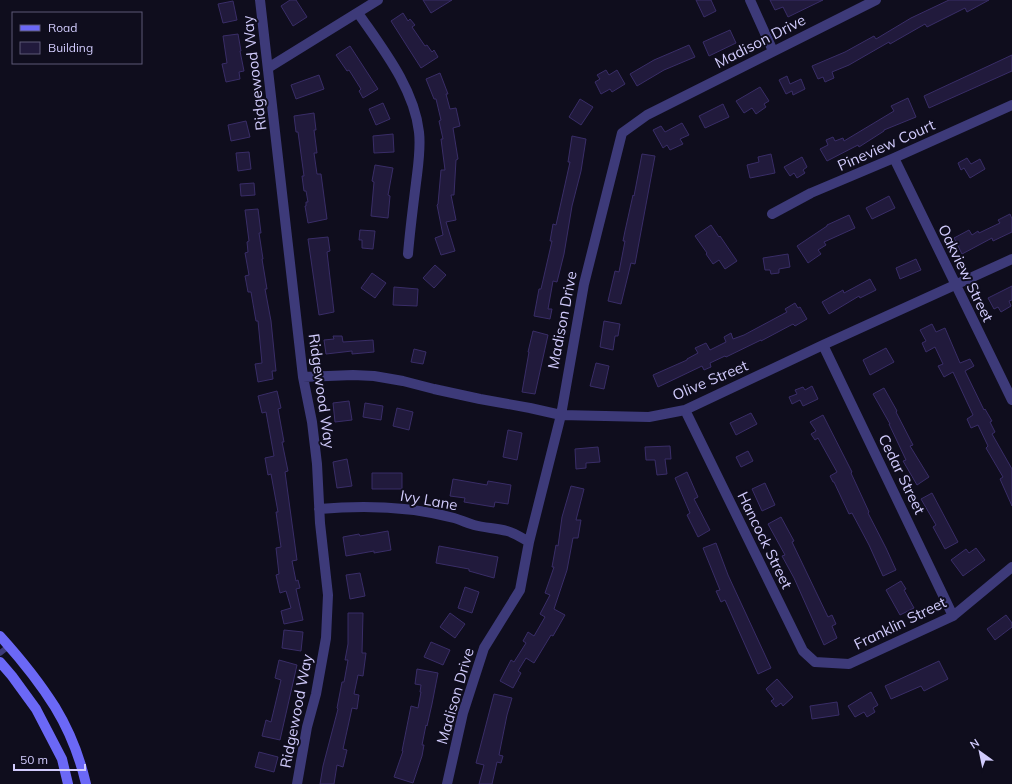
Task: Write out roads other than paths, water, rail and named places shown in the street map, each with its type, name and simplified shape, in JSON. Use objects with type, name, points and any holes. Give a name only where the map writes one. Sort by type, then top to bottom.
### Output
[{"type":"main road","points":[[0,636],[55,707],[73,744],[86,784]]},
{"type":"main road","points":[[0,662],[36,709],[62,759],[68,784]]},
{"type":"street","name":"Ridgewood Way","points":[[260,0],[303,377],[312,422],[317,464],[319,509],[328,595],[326,638],[316,694],[307,727],[297,784]]},
{"type":"street","points":[[268,68],[378,0]]},
{"type":"street","points":[[750,0],[773,51]]},
{"type":"street","name":"Madison Drive","points":[[447,784],[463,713],[484,648],[520,590],[529,542],[561,415],[584,284],[622,133],[648,115],[876,0]]},
{"type":"street","points":[[358,13],[405,85],[415,109],[419,132],[420,155],[408,254]]},
{"type":"street","name":"Pineview Court","points":[[772,214],[811,193],[894,158],[1012,105]]},
{"type":"street","name":"Oakview Street","points":[[894,158],[1012,400]]},
{"type":"street","name":"Olive Street","points":[[303,377],[353,375],[374,376],[561,415],[649,417],[685,410],[1012,259]]},
{"type":"street","name":"Cedar Street","points":[[823,345],[953,616]]},
{"type":"street","name":"Hancock Street","points":[[685,410],[803,652],[815,662],[835,663]]},
{"type":"street","name":"Ivy Lane","points":[[319,509],[372,507],[434,514],[454,518],[474,525],[509,531],[529,542]]},
{"type":"street","name":"Franklin Street","points":[[835,663],[849,664],[953,616],[1012,568]]},
{"type":"lane","points":[[0,653],[9,646]]}]
